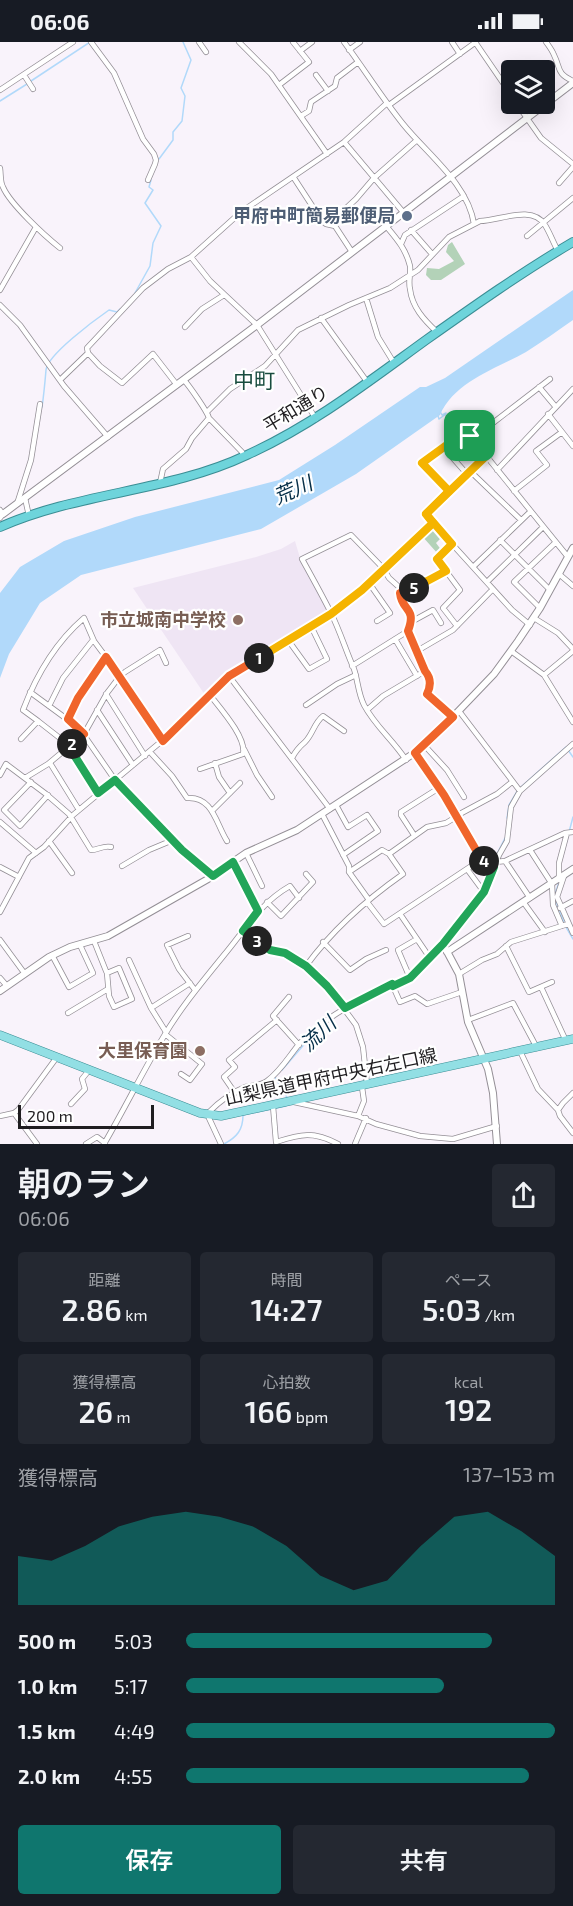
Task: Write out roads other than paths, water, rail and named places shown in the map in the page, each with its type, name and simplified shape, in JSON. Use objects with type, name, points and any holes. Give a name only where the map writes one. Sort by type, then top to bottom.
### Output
[{"type":"highway","name":"平和通り","points":[[0,527],[64,505],[201,473],[244,457],[316,419],[513,279],[573,242]]},
{"type":"main road","name":"山梨県道甲府中央右左口線","points":[[0,1035],[136,1089],[207,1115],[221,1116],[273,1108],[289,1102],[570,1040]]},
{"type":"street","points":[[0,90],[25,76],[73,42]]},
{"type":"street","points":[[239,42],[264,65],[327,154]]},
{"type":"street","points":[[279,85],[309,62],[293,42]]},
{"type":"street","points":[[300,51],[312,42]]},
{"type":"street","points":[[344,42],[388,104],[450,176],[472,208],[474,224]]},
{"type":"street","points":[[349,50],[360,42]]},
{"type":"street","points":[[452,42],[460,54]]},
{"type":"street","points":[[177,385],[153,354],[122,382],[100,366],[88,353],[87,348],[143,288],[168,269],[191,257],[228,222],[344,142],[388,104],[475,42],[501,80]]},
{"type":"street","points":[[1,514],[26,498],[257,325],[573,82],[560,72],[555,57],[546,42]]},
{"type":"street","points":[[201,43],[206,52]]},
{"type":"street","points":[[93,44],[114,73],[143,139],[154,154],[156,160],[148,180]]},
{"type":"street","points":[[301,117],[309,111],[311,102],[335,86],[338,78],[358,62]]},
{"type":"street","points":[[316,75],[328,91]]},
{"type":"street","points":[[25,76],[33,89]]},
{"type":"street","points":[[523,114],[541,138],[573,165],[559,183]]},
{"type":"street","points":[[329,224],[356,199],[374,178],[417,140]]},
{"type":"street","points":[[344,142],[404,212]]},
{"type":"street","points":[[0,168],[2,187],[36,227],[60,248]]},
{"type":"street","points":[[294,178],[318,215],[326,224],[335,226],[352,252]]},
{"type":"street","points":[[401,244],[405,235],[411,230],[464,196]]},
{"type":"street","points":[[527,236],[573,198]]},
{"type":"street","points":[[207,412],[230,389],[265,366],[298,330],[382,292],[409,276],[418,270],[449,237],[480,221],[528,214],[544,223],[558,251]]},
{"type":"street","points":[[386,226],[401,244],[411,269],[409,276],[413,303],[426,323],[437,332]]},
{"type":"street","points":[[0,290],[36,227]]},
{"type":"street","points":[[411,230],[432,254]]},
{"type":"street","points":[[191,257],[224,295],[257,325],[316,419]]},
{"type":"street","points":[[185,327],[202,309],[224,295]]},
{"type":"street","points":[[366,298],[378,337],[394,363]]},
{"type":"street","points":[[0,305],[20,325],[60,380],[108,437]]},
{"type":"street","points":[[321,318],[368,383]]},
{"type":"street","points":[[60,380],[88,353]]},
{"type":"street","points":[[470,436],[489,426],[550,379]]},
{"type":"street","points":[[184,380],[209,418],[242,452],[244,457]]},
{"type":"street","points":[[539,387],[555,406]]},
{"type":"street","points":[[497,470],[555,406],[572,392]]},
{"type":"street","points":[[17,504],[31,460],[40,404]]},
{"type":"street","points":[[548,414],[573,446]]},
{"type":"street","points":[[160,483],[163,469],[186,449],[209,418]]},
{"type":"street","points":[[449,491],[422,463],[466,431],[542,528],[568,557]]},
{"type":"street","points":[[514,491],[547,465],[536,451],[562,432]]},
{"type":"street","points":[[443,447],[468,473],[521,520]]},
{"type":"street","points":[[486,456],[426,514],[512,610],[558,633],[573,650],[544,675]]},
{"type":"street","points":[[26,498],[29,516]]},
{"type":"street","points":[[473,567],[530,512]]},
{"type":"street","points":[[0,912],[29,858],[49,842],[79,810],[163,741],[229,676],[331,614],[369,583],[433,523]]},
{"type":"street","points":[[487,582],[542,528]]},
{"type":"street","points":[[352,666],[408,631],[411,613],[401,598],[399,587],[351,535],[302,560],[331,614],[352,666],[356,675],[356,682],[367,710],[381,731],[395,743],[406,760]]},
{"type":"street","points":[[500,540],[550,590]]},
{"type":"street","points":[[540,608],[514,582],[556,542]]},
{"type":"street","points":[[452,544],[437,559],[460,590],[443,608],[457,626]]},
{"type":"street","points":[[0,991],[52,955],[94,941],[153,912],[246,853],[297,830],[425,746],[494,674],[532,621],[573,548]]},
{"type":"street","points":[[400,593],[446,571]]},
{"type":"street","points":[[559,574],[573,586]]},
{"type":"street","points":[[369,583],[390,613],[377,621]]},
{"type":"street","points":[[417,651],[429,646],[457,626],[493,589]]},
{"type":"street","points":[[411,622],[433,610],[441,623]]},
{"type":"street","points":[[98,793],[69,746],[23,710],[36,679],[51,656],[71,629],[84,618],[93,640],[163,741]]},
{"type":"street","points":[[288,640],[309,669],[327,659],[311,626]]},
{"type":"street","points":[[408,631],[428,674],[431,685],[427,694],[453,717]]},
{"type":"street","points":[[395,639],[417,676]]},
{"type":"street","points":[[49,706],[63,678],[93,640]]},
{"type":"street","points":[[25,778],[50,763],[84,734],[106,694],[120,676],[160,650],[166,663]]},
{"type":"street","points":[[511,651],[544,675],[573,722]]},
{"type":"street","points":[[68,719],[78,698],[106,657]]},
{"type":"street","points":[[367,710],[383,696],[425,671]]},
{"type":"street","points":[[306,705],[337,684],[356,675]]},
{"type":"street","points":[[229,676],[348,827],[367,815],[378,831],[343,855]]},
{"type":"street","points":[[30,692],[68,719],[84,734],[115,780],[173,840],[213,876]]},
{"type":"street","points":[[106,694],[145,756]]},
{"type":"street","points":[[210,695],[234,728],[257,775],[272,797]]},
{"type":"street","points":[[97,710],[134,765]]},
{"type":"street","points":[[459,711],[520,791]]},
{"type":"street","points":[[292,758],[297,747],[305,741],[317,721],[323,716],[344,731]]},
{"type":"street","points":[[21,739],[38,721]]},
{"type":"street","points":[[221,1144],[207,1115],[216,1104],[245,1087],[260,1085],[267,1081],[328,1017],[392,984],[393,986],[410,978],[443,944],[484,892],[507,841],[513,800],[520,791],[573,744]]},
{"type":"street","points":[[425,746],[447,770],[464,797]]},
{"type":"street","points":[[200,769],[243,754],[244,749]]},
{"type":"street","points":[[150,752],[172,776],[187,798],[201,800],[213,810],[220,831],[227,841]]},
{"type":"street","points":[[415,753],[482,859],[495,865],[569,832]]},
{"type":"street","points":[[50,763],[79,810]]},
{"type":"street","points":[[215,763],[219,777],[230,793]]},
{"type":"street","points":[[0,778],[6,764],[48,795],[71,818],[91,850],[111,847]]},
{"type":"street","points":[[32,782],[2,809],[20,826],[48,795]]},
{"type":"street","points":[[389,854],[427,827],[446,822],[497,794],[512,782]]},
{"type":"street","points":[[213,810],[240,783]]},
{"type":"street","points":[[414,836],[401,812],[439,788]]},
{"type":"street","points":[[322,814],[349,867],[349,872],[384,924],[482,859]]},
{"type":"street","points":[[0,822],[36,853]]},
{"type":"street","points":[[565,925],[557,897],[561,878],[559,863],[569,832]]},
{"type":"street","points":[[122,866],[148,849],[173,840]]},
{"type":"street","points":[[49,842],[72,873]]},
{"type":"street","points":[[306,966],[323,942],[342,923],[403,874],[389,854],[382,850],[349,872]]},
{"type":"street","points":[[530,850],[552,884],[553,905],[565,925],[573,933]]},
{"type":"street","points":[[246,853],[262,886]]},
{"type":"street","points":[[506,861],[530,898]]},
{"type":"street","points":[[233,862],[258,911]]},
{"type":"street","points":[[0,867],[19,877]]},
{"type":"street","points":[[466,869],[484,892]]},
{"type":"street","points":[[447,952],[573,870]]},
{"type":"street","points":[[267,902],[281,916],[314,882],[306,874]]},
{"type":"street","points":[[86,1144],[97,1137],[105,1143],[166,1033],[195,990],[258,911],[290,886],[299,897]]},
{"type":"street","points":[[560,908],[573,901]]},
{"type":"street","points":[[524,903],[545,932]]},
{"type":"street","points":[[400,914],[430,958]]},
{"type":"street","points":[[459,974],[517,940],[565,925]]},
{"type":"street","points":[[243,931],[270,950],[285,953],[306,966],[327,986],[352,1017],[360,1037],[364,1086],[364,1101],[357,1116]]},
{"type":"street","points":[[188,936],[167,945],[179,969],[195,990]]},
{"type":"street","points":[[410,978],[398,950],[417,939]]},
{"type":"street","points":[[0,940],[25,974]]},
{"type":"street","points":[[94,941],[107,973],[109,996],[114,1007],[132,999],[119,968],[107,973]]},
{"type":"street","points":[[323,942],[350,970],[366,959],[386,950]]},
{"type":"street","points":[[443,944],[459,974],[468,1020],[484,1059],[493,1093],[497,1144]]},
{"type":"street","points":[[52,955],[69,987],[93,973],[80,945]]},
{"type":"street","points":[[506,946],[529,992],[552,982]]},
{"type":"street","points":[[129,960],[151,1008],[166,1033],[202,1064],[190,1080],[181,1074]]},
{"type":"street","points":[[0,978],[7,986]]},
{"type":"street","points":[[151,1008],[190,983]]},
{"type":"street","points":[[393,986],[400,1002],[414,996],[427,1004],[462,993]]},
{"type":"street","points":[[541,987],[570,1040]]},
{"type":"street","points":[[68,1014],[108,989]]},
{"type":"street","points":[[289,997],[273,1016],[299,1045]]},
{"type":"street","points":[[468,1020],[513,1003],[537,1048]]},
{"type":"street","points":[[235,1093],[224,1077],[235,1067],[229,1060],[277,1020]]},
{"type":"street","points":[[520,1051],[538,1089],[558,1110],[573,1133]]},
{"type":"street","points":[[0,1116],[14,1113],[57,1057]]},
{"type":"street","points":[[71,1104],[85,1089],[82,1079],[90,1069]]},
{"type":"street","points":[[558,1110],[573,1093]]},
{"type":"street","points":[[289,1102],[366,1118],[376,1124],[407,1134],[452,1142],[497,1126]]},
{"type":"street","points":[[273,1108],[276,1142],[303,1134],[328,1139],[338,1144]]},
{"type":"street","points":[[14,1113],[38,1144]]},
{"type":"street","points":[[355,1144],[366,1118]]},
{"type":"water","name":"荒川","points":[[573,290],[573,320],[526,352],[477,377],[456,393],[440,415],[356,474],[261,529],[81,575],[40,603],[9,654],[0,678],[0,593],[20,567],[64,541],[135,517],[279,480],[420,387],[426,387],[445,378]]},
{"type":"waterway","points":[[31,81],[90,42]]},
{"type":"waterway","points":[[159,159],[173,140],[173,132],[182,121],[185,96],[181,88],[191,60],[183,42]]},
{"type":"waterway","points":[[0,101],[27,84]]},
{"type":"waterway","points":[[135,293],[150,266],[153,243],[161,226],[145,203],[153,190],[149,187],[151,180]]},
{"type":"waterway","points":[[42,407],[48,363],[94,321],[109,310],[117,312],[120,309]]},
{"type":"waterway","points":[[438,416],[439,419],[446,414],[441,413]]},
{"type":"waterway","name":"流川","points":[[521,787],[566,747],[573,757]]},
{"type":"waterway","name":"流川","points":[[507,818],[509,805],[518,790]]},
{"type":"waterway","points":[[564,851],[573,817]]},
{"type":"waterway","name":"流川","points":[[494,860],[505,838]]},
{"type":"waterway","name":"流川","points":[[483,888],[491,868]]},
{"type":"waterway","points":[[555,894],[559,882]]},
{"type":"waterway","name":"流川","points":[[441,943],[479,895]]},
{"type":"waterway","points":[[555,899],[564,922]]},
{"type":"waterway","points":[[566,927],[573,939]]},
{"type":"waterway","name":"流川","points":[[353,1007],[391,987]]},
{"type":"waterway","name":"流川","points":[[282,1070],[314,1033]]},
{"type":"waterway","name":"流川","points":[[275,1077],[288,1099]]},
{"type":"waterway","name":"流川","points":[[224,1144],[238,1132],[242,1125],[243,1115],[286,1106]]},
{"type":"place","name":"甲府中町簡易郵便局","points":[[407,216]]},
{"type":"place","name":"市立城南中学校","points":[[238,620]]},
{"type":"place","name":"大里保育園","points":[[200,1051]]},
{"type":"district","name":"中町","points":[[254,381]]}]
